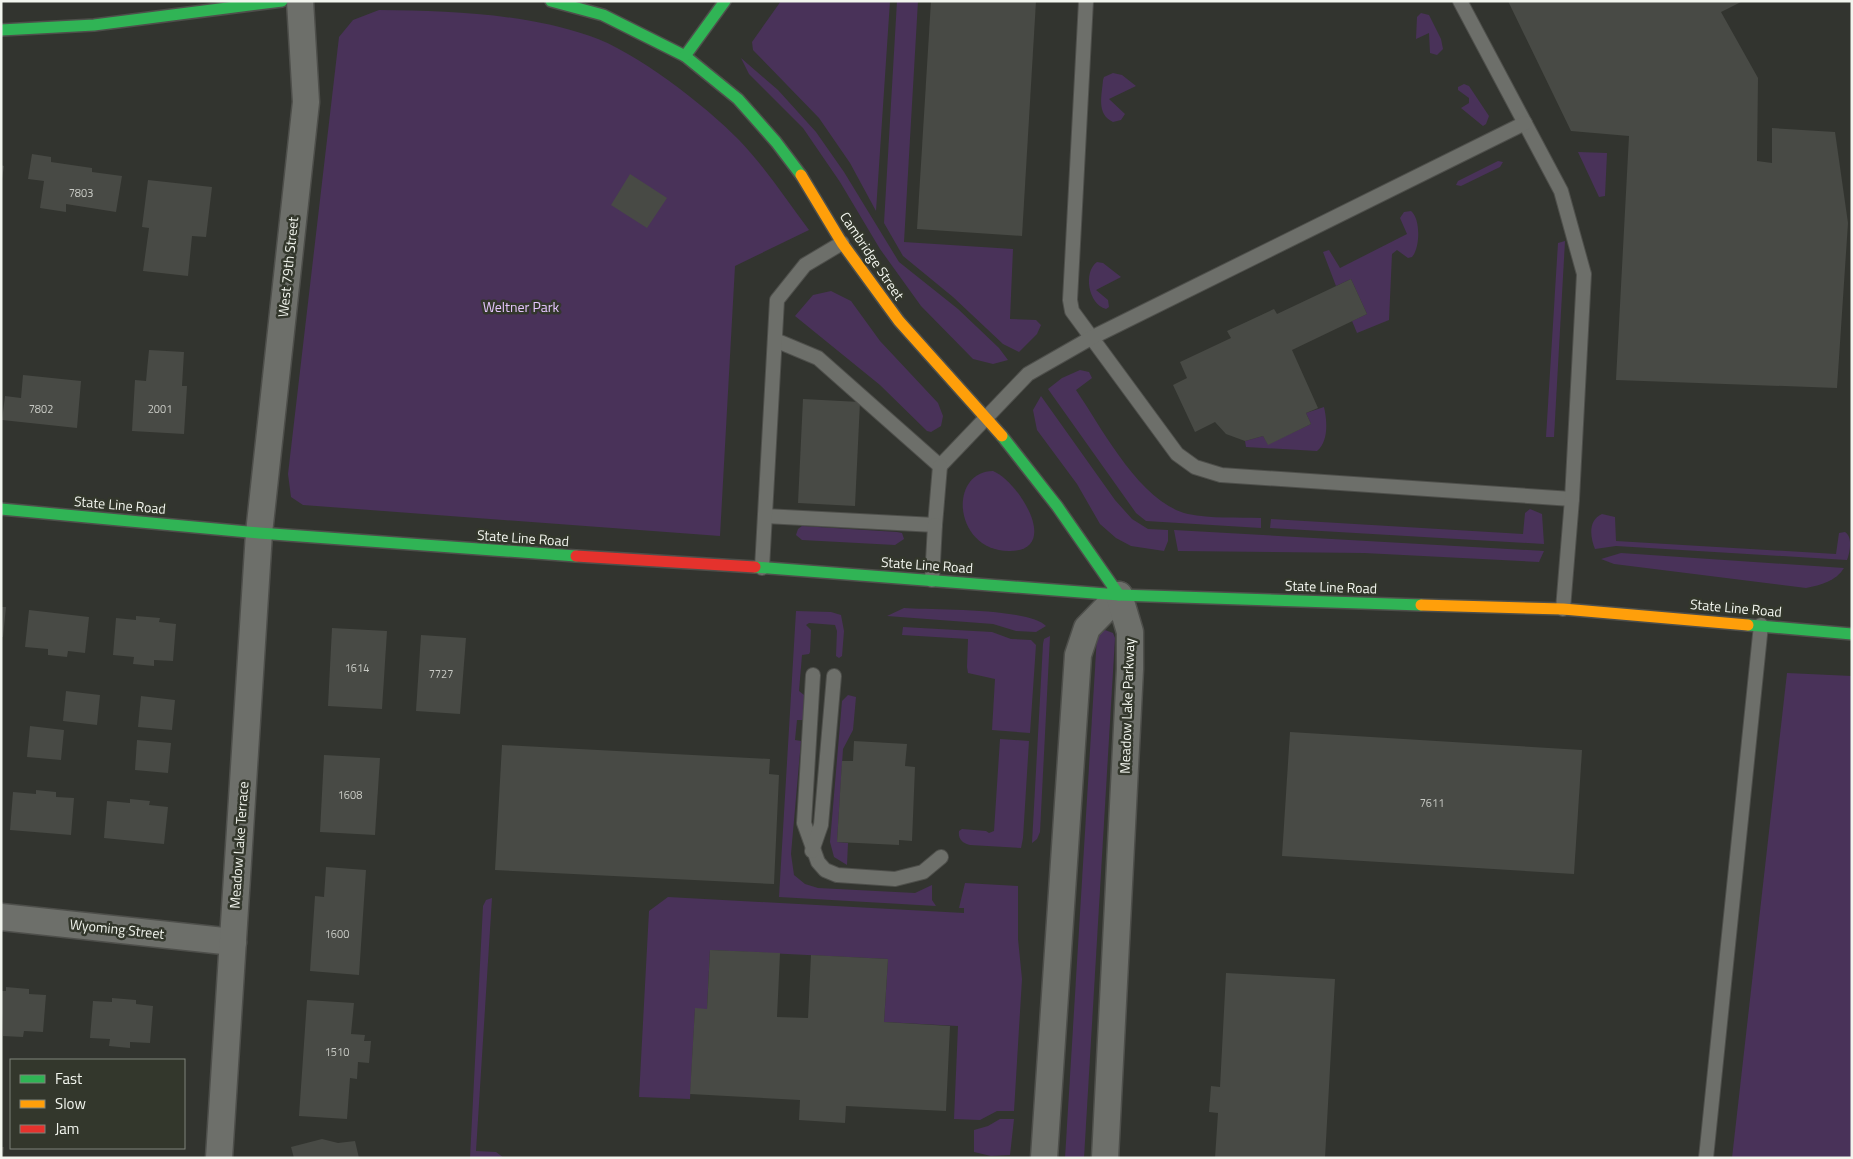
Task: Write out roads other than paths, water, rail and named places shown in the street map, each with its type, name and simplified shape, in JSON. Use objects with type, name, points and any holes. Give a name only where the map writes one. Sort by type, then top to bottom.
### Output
[{"type":"main road","points":[[1,30],[94,25],[282,1]]},
{"type":"main road","name":"Cambridge Street","points":[[551,1],[603,15],[685,56],[738,99],[776,142],[809,186],[842,244],[899,321],[986,420],[1007,441],[1119,595]]},
{"type":"main road","points":[[685,56],[725,1]]},
{"type":"main road","name":"State Line Road","points":[[1,509],[551,555],[762,568],[1119,595],[1563,609],[1852,634]]},
{"type":"street","name":"West 79th Street","points":[[259,532],[306,102],[300,1]]},
{"type":"street","name":"Meadow Lake Terrace","points":[[219,1158],[259,532]]},
{"type":"street","points":[[1044,1158],[1078,656],[1087,628],[1119,595]]},
{"type":"street","name":"Meadow Lake Parkway","points":[[1105,1158],[1130,669],[1130,632],[1119,595]]},
{"type":"street","name":"Wyoming Street","points":[[1,917],[233,942]]},
{"type":"lane","points":[[1086,1],[1070,300],[1072,311],[1178,454],[1195,466],[1210,473],[1413,490],[1572,499]]},
{"type":"lane","points":[[1460,1],[1561,191],[1584,274],[1572,499],[1563,609]]},
{"type":"lane","points":[[932,580],[940,466],[1028,374],[1091,338],[1525,123]]},
{"type":"lane","points":[[762,568],[777,300],[805,265],[842,244]]},
{"type":"lane","points":[[775,340],[818,358],[940,466]]},
{"type":"lane","points":[[765,516],[935,526]]},
{"type":"lane","points":[[1706,1158],[1761,625]]},
{"type":"lane","points":[[813,675],[804,823],[812,851],[818,862],[830,873],[845,877],[902,879],[917,875],[941,857]]},
{"type":"lane","points":[[812,851],[821,825],[834,676]]},
{"type":"park label","name":"Weltner Park","points":[[521,307]]}]
